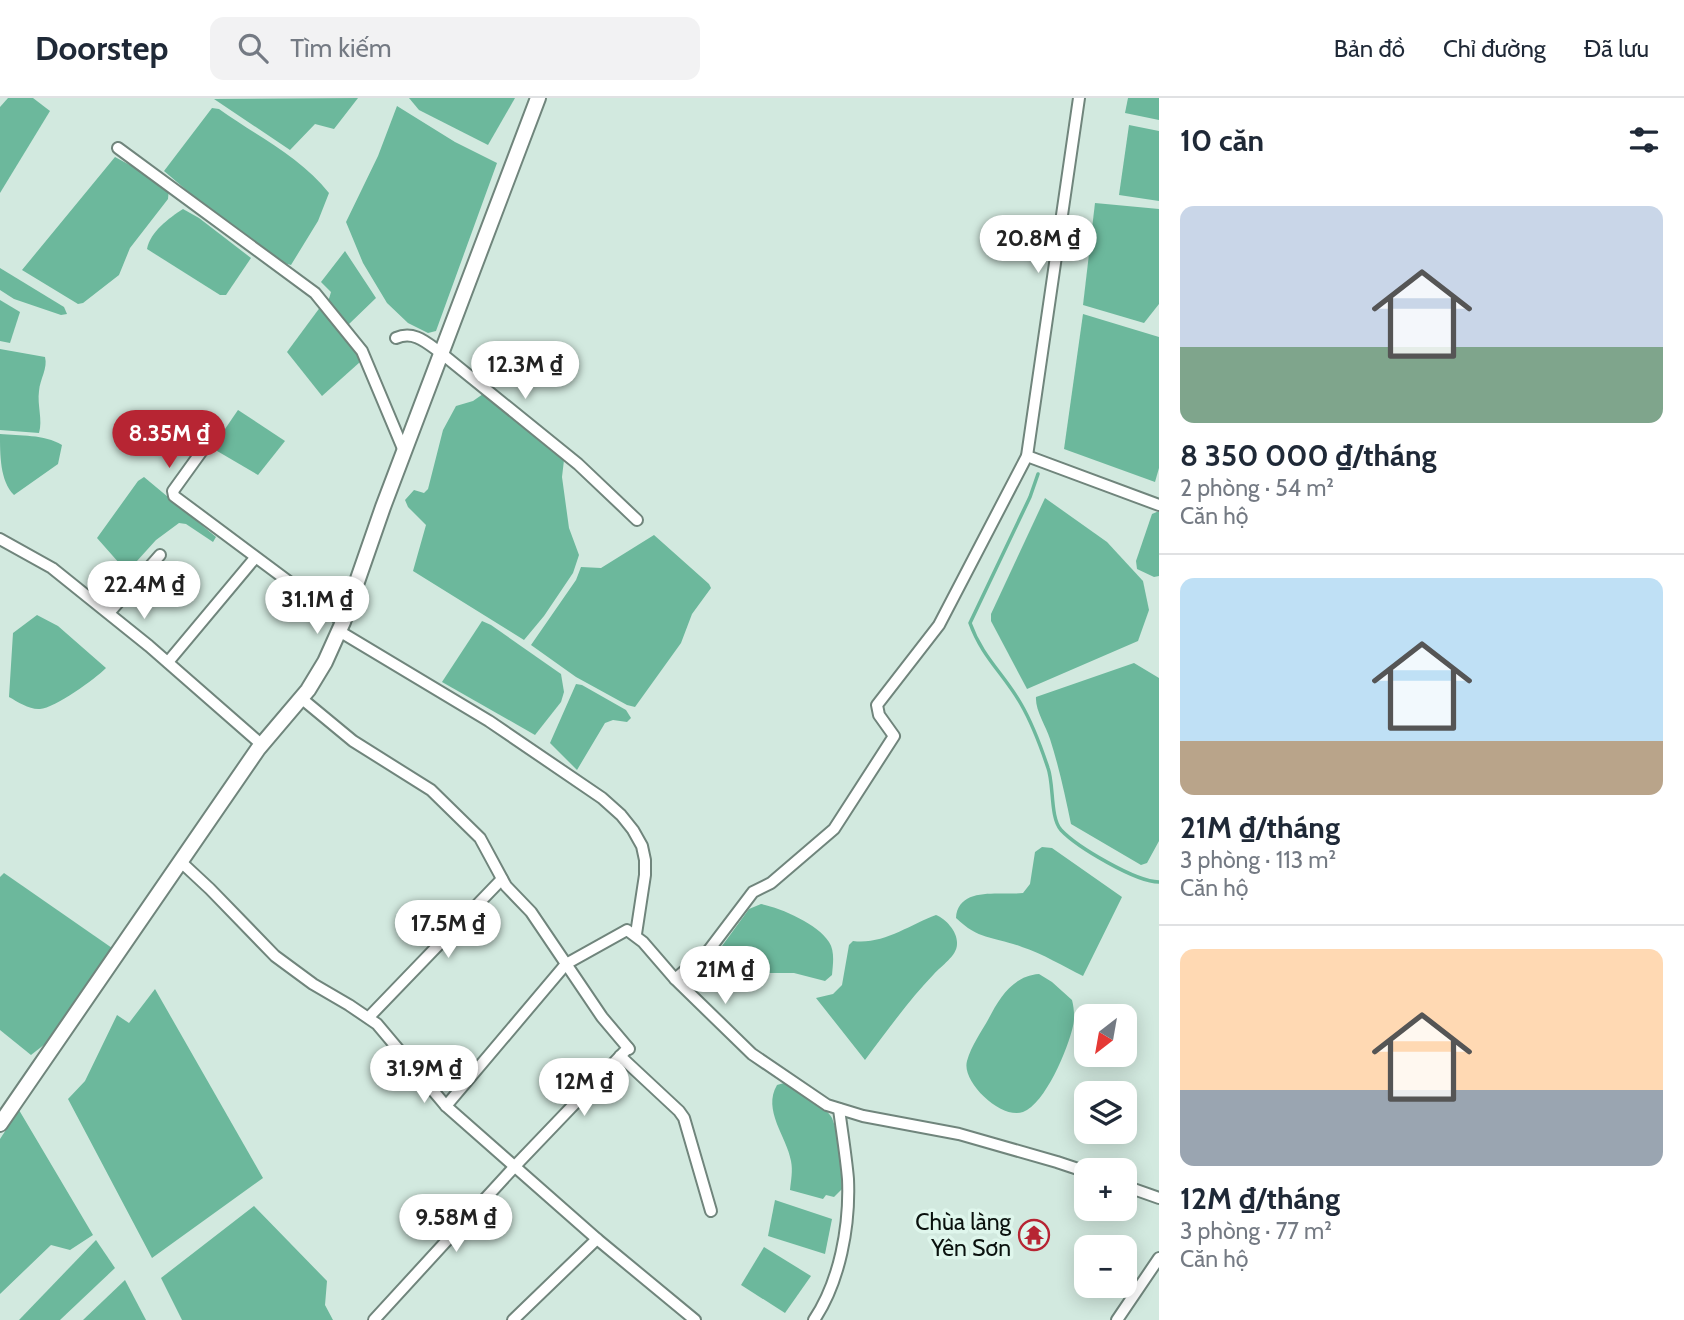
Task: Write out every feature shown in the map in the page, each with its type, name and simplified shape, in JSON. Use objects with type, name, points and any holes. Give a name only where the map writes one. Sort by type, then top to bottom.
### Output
[{"type":"street","points":[[0,1124],[261,744],[301,698],[325,662],[341,626],[404,451],[538,98]]},
{"type":"street","points":[[675,979],[709,950],[753,892],[771,883],[834,829],[894,736],[879,715],[877,705],[939,625],[1027,457],[1079,98]]},
{"type":"street","points":[[118,148],[315,293],[362,351],[404,451]]},
{"type":"street","points":[[396,338],[404,334],[417,337],[441,353],[578,464],[637,520]]},
{"type":"street","points":[[204,448],[172,494],[341,626],[489,721],[602,798],[621,815],[642,846],[645,860],[636,934]]},
{"type":"street","points":[[1027,457],[1159,505]]},
{"type":"street","points":[[0,539],[52,568],[168,662],[261,744]]},
{"type":"street","points":[[109,613],[160,555]]},
{"type":"street","points":[[168,662],[255,558]]},
{"type":"street","points":[[301,698],[353,741],[431,790],[480,838],[502,879],[531,912],[626,1051],[684,1118],[711,1211]]},
{"type":"street","points":[[181,862],[275,956],[313,984],[369,1017],[446,1106],[597,1239],[695,1320]]},
{"type":"street","points":[[369,1017],[502,879]]},
{"type":"street","points":[[446,1106],[566,964],[627,930],[636,934],[675,979],[752,1055],[827,1105],[863,1116],[958,1134],[1074,1167]]},
{"type":"street","points":[[374,1320],[516,1165],[626,1051]]},
{"type":"street","points":[[814,1320],[834,1283],[846,1222],[848,1179],[839,1109]]},
{"type":"street","points":[[1137,1190],[1159,1198]]},
{"type":"street","points":[[513,1320],[597,1239]]},
{"type":"street","points":[[1117,1320],[1159,1258]]},
{"type":"shaded area","points":[[8,98],[33,98],[50,111],[0,193],[0,107]]},
{"type":"shaded area","points":[[358,98],[334,129],[315,124],[290,150],[214,99]]},
{"type":"shaded area","points":[[409,98],[515,98],[488,145],[419,110]]},
{"type":"shaded area","points":[[1128,98],[1159,98],[1159,120],[1125,113]]},
{"type":"shaded area","points":[[397,106],[455,142],[497,163],[436,331],[428,333],[408,323],[387,303],[363,263],[346,222],[378,156]]},
{"type":"shaded area","points":[[212,108],[219,109],[291,157],[329,193],[318,221],[291,265],[280,262],[212,212],[164,171]]},
{"type":"shaded area","points":[[1129,125],[1159,131],[1159,201],[1119,195]]},
{"type":"shaded area","points":[[115,157],[165,184],[169,188],[168,199],[130,248],[119,275],[78,304],[22,270]]},
{"type":"shaded area","points":[[1095,203],[1159,209],[1159,304],[1144,323],[1083,305]]},
{"type":"shaded area","points":[[183,209],[251,258],[226,295],[220,295],[147,249],[156,231]]},
{"type":"shaded area","points":[[345,251],[376,298],[348,325],[328,302],[331,292],[321,282]]},
{"type":"shaded area","points":[[0,268],[64,307],[67,314],[61,315],[14,299],[0,290]]},
{"type":"shaded area","points":[[0,300],[20,312],[10,343],[0,341]]},
{"type":"shaded area","points":[[321,306],[360,356],[360,362],[322,396],[287,352]]},
{"type":"shaded area","points":[[1083,314],[1159,337],[1159,468],[1155,482],[1064,449]]},
{"type":"shaded area","points":[[0,349],[45,357],[39,391],[39,433],[0,430]]},
{"type":"shaded area","points":[[483,394],[564,460],[562,477],[569,528],[579,555],[573,573],[524,640],[413,571],[426,525],[408,507],[405,500],[414,490],[424,493],[428,489],[443,430],[456,406],[473,401]]},
{"type":"shaded area","points":[[238,410],[285,441],[258,475],[212,448]]},
{"type":"shaded area","points":[[0,434],[55,441],[62,445],[58,464],[14,495],[3,475]]},
{"type":"shaded area","points":[[144,477],[216,537],[213,542],[186,524],[179,523],[156,540],[127,572],[97,538],[138,481]]},
{"type":"shaded area","points":[[1045,498],[1107,542],[1143,581],[1149,610],[1138,641],[1027,689],[991,621],[991,614]]},
{"type":"shaded area","points":[[1159,511],[1159,576],[1154,577],[1137,569],[1136,561],[1152,514]]},
{"type":"shaded area","points":[[654,535],[711,588],[692,614],[681,643],[635,707],[576,677],[531,645],[576,580],[581,567],[601,568]]},
{"type":"shaded area","points":[[37,615],[58,626],[106,668],[65,698],[40,709],[28,707],[9,697],[13,633]]},
{"type":"shaded area","points":[[482,621],[561,674],[564,692],[561,702],[535,735],[442,682]]},
{"type":"shaded area","points":[[1134,663],[1159,678],[1159,841],[1147,863],[1141,865],[1071,824],[1062,781],[1036,702],[1036,697]]},
{"type":"shaded area","points":[[576,684],[626,710],[631,718],[627,722],[613,720],[605,723],[577,770],[550,743]]},
{"type":"shaded area","points":[[1042,847],[1052,848],[1122,897],[1083,976],[1030,950],[972,931],[956,918],[959,908],[973,896],[1023,893],[1030,884],[1035,852]]},
{"type":"shaded area","points":[[4,873],[112,948],[45,1044],[31,1055],[0,1030],[0,877]]},
{"type":"shaded area","points":[[761,904],[798,918],[824,935],[832,949],[832,975],[825,981],[794,973],[738,970],[714,957],[749,909]]},
{"type":"shaded area","points":[[936,915],[947,923],[957,939],[954,953],[916,994],[865,1060],[816,998],[833,994],[842,985],[849,945],[853,941],[885,937]]},
{"type":"shaded area","points":[[1039,974],[1072,1000],[1074,1023],[1061,1061],[1047,1087],[1031,1107],[1014,1113],[994,1105],[985,1097],[970,1079],[967,1061],[1003,995],[1015,983]]},
{"type":"shaded area","points":[[155,989],[263,1178],[152,1258],[68,1099],[85,1081],[117,1015],[129,1023]]},
{"type":"shaded area","points":[[784,1083],[817,1103],[832,1118],[839,1144],[842,1189],[834,1197],[826,1195],[823,1199],[790,1190],[791,1161],[772,1104],[777,1085]]},
{"type":"shaded area","points":[[19,1110],[93,1235],[70,1250],[51,1245],[0,1294],[0,1139]]},
{"type":"shaded area","points":[[775,1200],[832,1219],[825,1254],[768,1236]]},
{"type":"shaded area","points":[[254,1206],[327,1281],[325,1305],[333,1320],[182,1320],[161,1278]]},
{"type":"shaded area","points":[[96,1240],[115,1268],[60,1320],[19,1320]]},
{"type":"shaded area","points":[[764,1247],[811,1276],[785,1313],[741,1285]]},
{"type":"shaded area","points":[[125,1280],[146,1320],[83,1320]]},
{"type":"waterway","points":[[1038,474],[1030,497],[970,623],[987,656],[1014,693],[1033,727],[1048,768],[1055,818],[1061,830],[1107,862],[1136,876],[1159,882]]},
{"type":"place","name":"Chùa làng Yên Sơn","points":[[1034,1235]]}]
